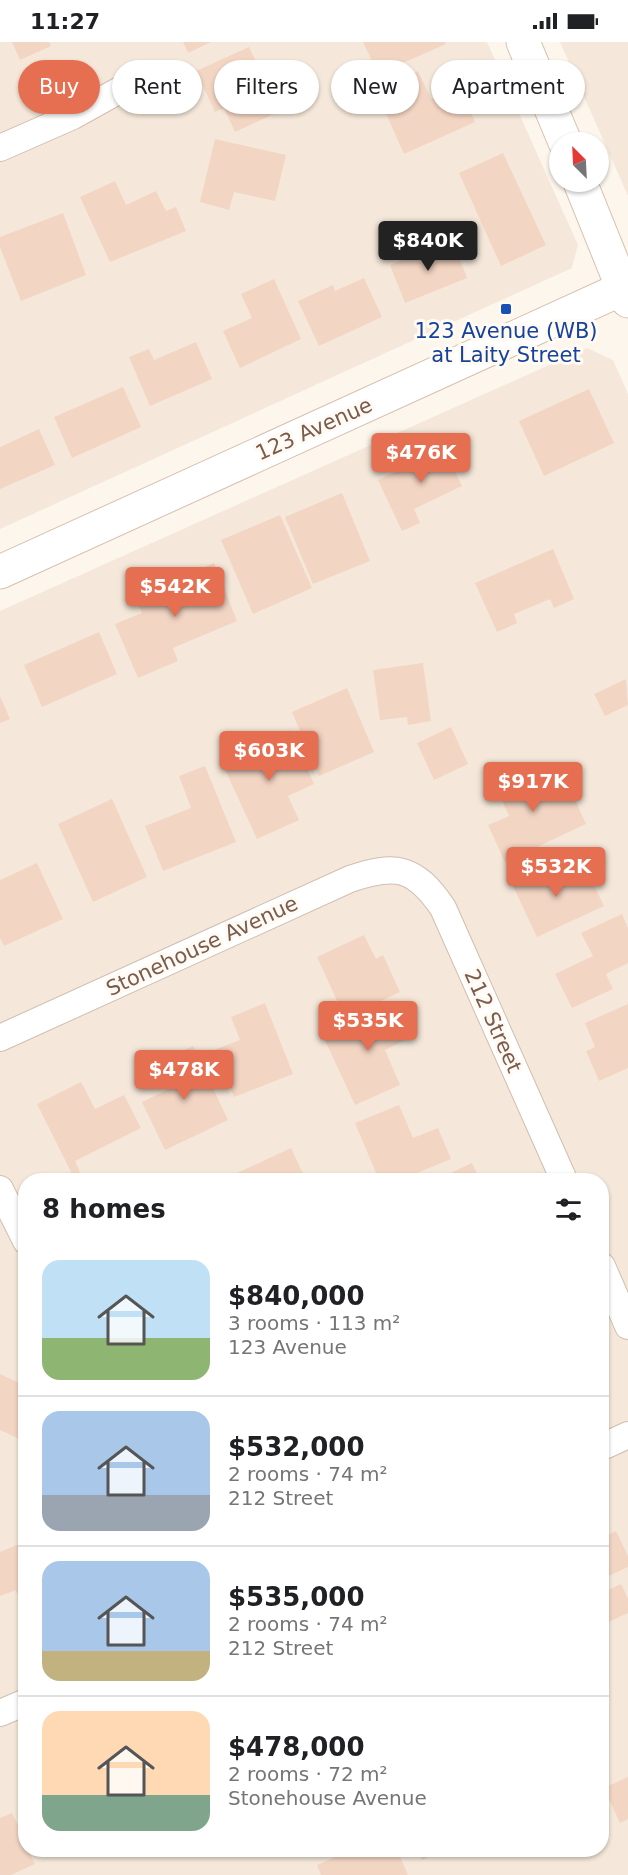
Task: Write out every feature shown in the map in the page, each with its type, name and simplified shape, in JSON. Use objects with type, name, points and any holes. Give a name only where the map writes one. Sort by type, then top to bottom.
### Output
[{"type":"street","points":[[523,42],[561,132]]},
{"type":"street","points":[[0,148],[73,116],[112,94]]},
{"type":"street","points":[[584,192],[626,292]]},
{"type":"street","name":"123 Avenue","points":[[0,572],[626,292]]},
{"type":"street","name":"Stonehouse Avenue","points":[[0,1038],[350,879],[379,869],[408,873]]},
{"type":"street","name":"212 Street","points":[[408,873],[428,885],[443,908],[561,1173]]},
{"type":"street","points":[[0,1190],[18,1225]]},
{"type":"street","points":[[609,1282],[628,1326]]},
{"type":"street","points":[[609,1444],[628,1435]]},
{"type":"street","points":[[0,1713],[18,1705]]},
{"type":"shaded area","points":[[0,42],[487,42],[495,60],[431,60],[431,114],[519,114],[549,180],[549,192],[554,192],[578,245],[572,268],[0,529]]},
{"type":"shaded area","points":[[560,42],[628,42],[628,196],[609,153],[609,132],[600,132],[585,99],[585,60],[568,60]]},
{"type":"shaded area","points":[[587,348],[613,360],[628,394],[628,1875],[0,1875],[0,611]]},
{"type":"building","points":[[12,42],[49,42],[51,46],[20,60]]},
{"type":"building","points":[[183,42],[211,42],[188,53]]},
{"type":"building","points":[[363,42],[445,42],[446,44],[410,60],[371,60]]},
{"type":"building","points":[[249,47],[255,60],[220,60]]},
{"type":"building","points":[[214,63],[214,110],[202,84],[202,68]]},
{"type":"building","points":[[419,73],[431,99],[431,114],[471,114],[475,122],[404,154],[386,114],[419,114]]},
{"type":"building","points":[[227,114],[274,114],[235,132]]},
{"type":"building","points":[[215,139],[286,155],[275,201],[234,192],[229,210],[200,202]]},
{"type":"building","points":[[503,153],[546,245],[501,266],[459,173]]},
{"type":"building","points":[[115,181],[126,205],[156,191],[166,211],[176,207],[186,231],[110,262],[80,197]]},
{"type":"building","points":[[63,213],[86,275],[21,301],[0,247],[0,237]]},
{"type":"building","points":[[452,240],[467,278],[405,303],[390,265]]},
{"type":"building","points":[[364,278],[382,317],[319,346],[298,301],[333,285],[335,291]]},
{"type":"building","points":[[274,279],[301,339],[240,368],[223,331],[252,318],[241,294]]},
{"type":"building","points":[[196,342],[212,379],[150,406],[129,357],[149,349],[154,360]]},
{"type":"building","points":[[123,387],[141,427],[72,458],[54,417]]},
{"type":"building","points":[[589,389],[614,443],[544,476],[519,421]]},
{"type":"building","points":[[39,429],[55,465],[0,489],[0,447]]},
{"type":"building","points":[[454,444],[464,467],[455,471],[462,486],[414,509],[420,523],[402,531],[378,480]]},
{"type":"building","points":[[342,493],[370,561],[313,584],[285,517]]},
{"type":"building","points":[[280,515],[312,588],[253,614],[221,540]]},
{"type":"building","points":[[553,549],[574,599],[554,608],[550,599],[514,614],[517,623],[497,632],[475,583]]},
{"type":"building","points":[[214,563],[237,621],[173,648],[178,661],[138,678],[115,624],[142,613],[135,596]]},
{"type":"building","points":[[99,632],[117,674],[42,707],[24,665]]},
{"type":"building","points":[[423,663],[431,721],[408,725],[407,717],[380,720],[373,670]]},
{"type":"building","points":[[626,679],[628,705],[605,716],[594,694]]},
{"type":"building","points":[[347,688],[374,752],[319,776],[292,712]]},
{"type":"building","points":[[0,696],[10,719],[0,723]]},
{"type":"building","points":[[451,727],[468,764],[434,780],[417,743]]},
{"type":"building","points":[[290,730],[314,784],[288,796],[299,820],[257,839],[221,761]]},
{"type":"building","points":[[543,763],[560,799],[572,793],[586,824],[505,862],[488,825],[509,816],[495,785]]},
{"type":"building","points":[[205,766],[236,842],[163,871],[145,826],[191,808],[179,776]]},
{"type":"building","points":[[112,799],[147,877],[93,902],[58,824]]},
{"type":"building","points":[[566,859],[577,883],[590,877],[604,906],[537,937],[512,884]]},
{"type":"building","points":[[37,863],[63,919],[4,946],[0,938],[0,880]]},
{"type":"building","points":[[622,914],[628,928],[628,963],[606,974],[613,989],[572,1008],[555,974],[593,956],[581,933]]},
{"type":"building","points":[[364,935],[376,959],[383,955],[400,992],[345,1018],[317,957]]},
{"type":"building","points":[[265,1003],[293,1074],[234,1097],[214,1050],[240,1040],[231,1017]]},
{"type":"building","points":[[396,1003],[412,1037],[385,1050],[400,1085],[355,1105],[323,1036]]},
{"type":"building","points":[[628,1004],[628,1068],[599,1081],[586,1051],[595,1047],[585,1023]]},
{"type":"building","points":[[193,1046],[228,1120],[165,1150],[142,1102],[169,1089],[157,1063]]},
{"type":"building","points":[[81,1082],[95,1109],[124,1095],[141,1128],[75,1161],[80,1172],[72,1173],[37,1104]]},
{"type":"building","points":[[399,1105],[413,1138],[438,1128],[451,1159],[417,1173],[376,1173],[355,1123]]},
{"type":"building","points":[[291,1148],[303,1173],[237,1173]]},
{"type":"building","points":[[472,1163],[477,1173],[451,1173]]},
{"type":"building","points":[[0,1374],[18,1382],[18,1438],[0,1430]]},
{"type":"building","points":[[616,1531],[628,1556],[628,1567],[609,1576],[609,1534]]},
{"type":"building","points":[[18,1544],[18,1595],[16,1590],[0,1596],[0,1552]]},
{"type":"building","points":[[621,1584],[628,1598],[628,1613],[609,1622],[609,1590]]},
{"type":"building","points":[[628,1777],[628,1819],[620,1823],[609,1799],[609,1786]]},
{"type":"building","points":[[12,1813],[18,1826],[18,1857],[32,1857],[35,1864],[11,1875],[0,1875],[0,1818]]},
{"type":"building","points":[[335,1857],[400,1857],[408,1875],[321,1875],[317,1865]]},
{"type":"place","name":"123 Avenue (WB) at Laity Street","points":[[506,309]]}]
